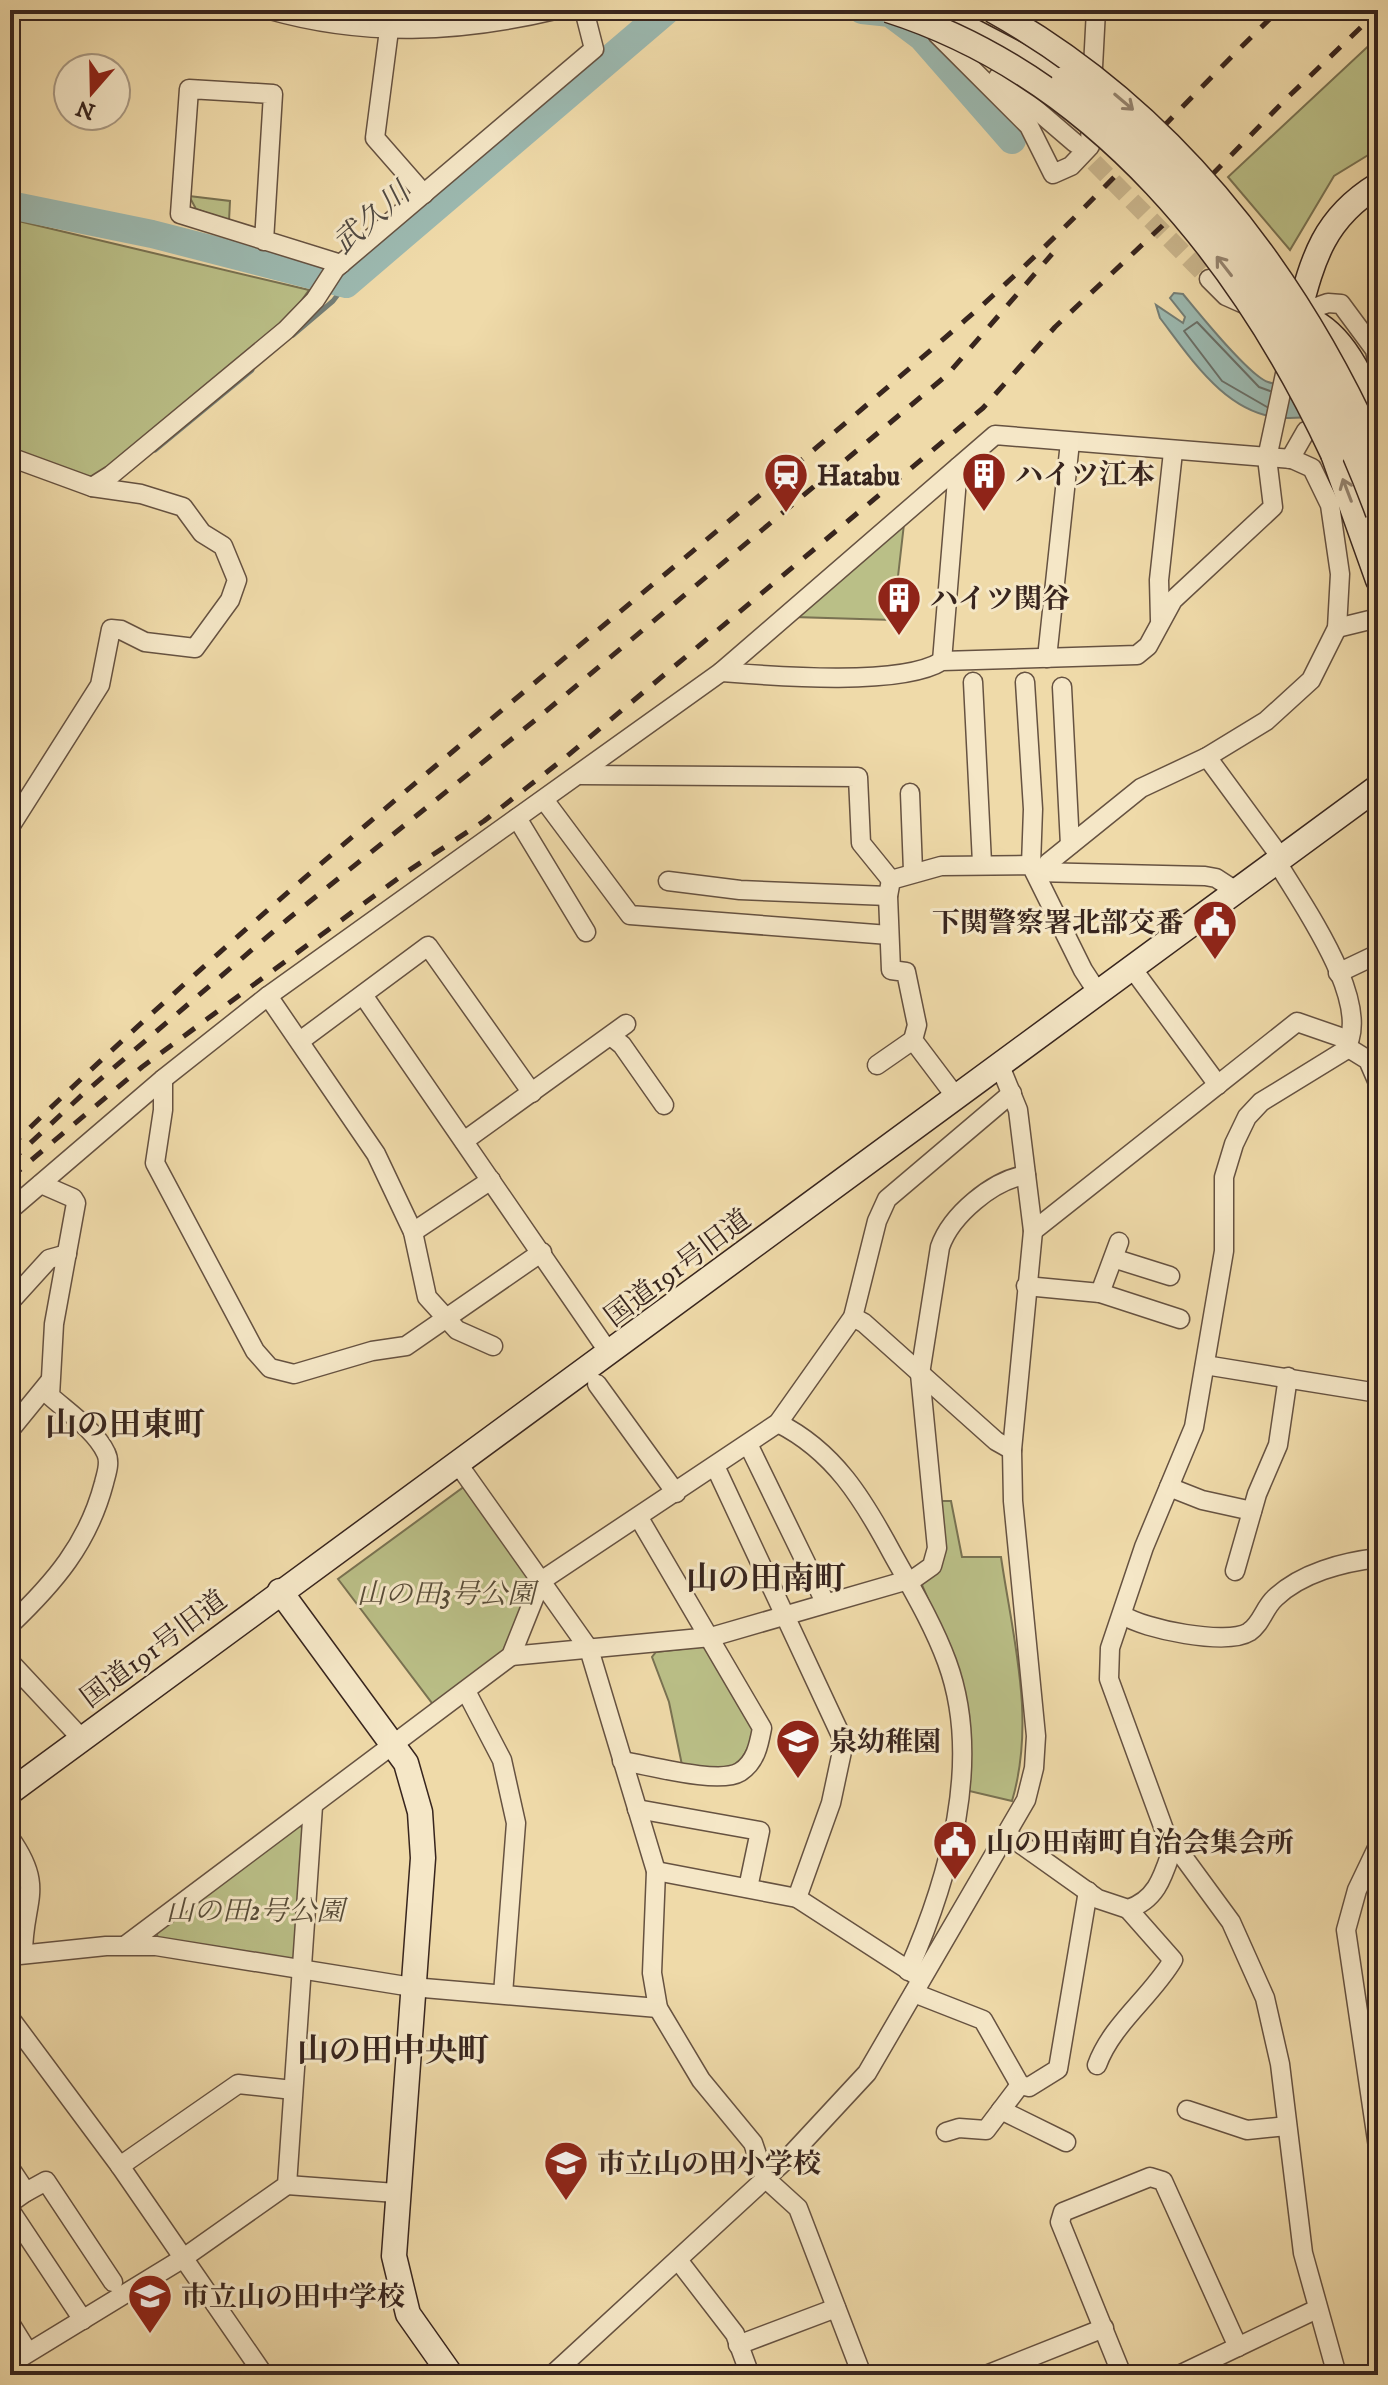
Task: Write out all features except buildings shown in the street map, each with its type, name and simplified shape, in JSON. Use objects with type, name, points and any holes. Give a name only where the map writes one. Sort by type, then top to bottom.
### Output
[{"type":"street","points":[[270,10],[328,24],[389,30],[460,27],[555,10]]},
{"type":"street","points":[[92,487],[111,475],[286,330],[338,266],[594,49],[584,10]]},
{"type":"street","points":[[888,10],[945,29],[1001,58],[1063,101],[1151,181],[1195,229],[1244,292],[1285,358],[1333,454],[1378,580]]},
{"type":"street","points":[[911,10],[999,92],[1029,126],[1053,174],[1071,166],[1090,146],[1096,10]]},
{"type":"street","points":[[921,10],[967,28],[1064,79]]},
{"type":"street","points":[[921,10],[1075,143]]},
{"type":"street","points":[[948,10],[1023,46],[1108,113],[1194,196],[1265,287],[1321,379],[1378,513]]},
{"type":"street","points":[[992,10],[1057,49],[1126,103],[1225,202],[1296,300],[1376,429]]},
{"type":"street","points":[[389,30],[375,138],[424,194]]},
{"type":"street","points":[[264,241],[273,94],[189,89],[180,214],[338,266]]},
{"type":"street","points":[[721,672],[893,676],[929,669],[942,661],[1137,655],[1148,646],[1173,600],[1273,507],[1267,458],[1307,280],[1326,236],[1351,202],[1378,185]]},
{"type":"street","points":[[1209,279],[1242,306],[1313,319],[1327,329],[1367,366],[1376,429]]},
{"type":"street","points":[[1290,459],[1302,437],[1314,426],[1376,429]]},
{"type":"street","points":[[10,1210],[163,1079],[268,996],[545,801],[721,672],[995,435],[1173,452],[1290,459],[1312,468],[1330,505],[1340,574],[1337,628],[1322,663],[1289,702],[1266,721],[1207,757],[1141,788],[1037,869]]},
{"type":"street","points":[[1047,658],[1070,442]]},
{"type":"street","points":[[1160,620],[1159,580],[1173,452]]},
{"type":"street","points":[[10,457],[92,487],[141,494],[183,507],[202,533],[223,546],[235,570],[236,587],[195,648],[145,642],[121,630],[111,629],[100,685],[10,827]]},
{"type":"street","points":[[942,661],[958,467]]},
{"type":"street","points":[[1337,628],[1378,618]]},
{"type":"street","points":[[973,682],[982,863]]},
{"type":"street","points":[[1025,682],[1037,869],[1083,970],[1098,993]]},
{"type":"street","points":[[1062,687],[1070,845]]},
{"type":"street","points":[[1207,757],[1280,860],[1326,945],[1354,1016],[1348,1043],[1261,1102],[1240,1131],[1224,1177],[1226,1238],[1194,1427],[1152,1523],[1110,1648],[1110,1689],[1165,1832],[1216,1898],[1247,1952],[1265,1998],[1276,2047],[1299,2228],[1317,2309],[1337,2375]]},
{"type":"street","points":[[581,775],[858,777],[861,843],[890,888],[891,970],[906,972],[917,1025],[913,1040],[877,1065]]},
{"type":"street","name":"国道191号旧道","points":[[10,1792],[1378,787]]},
{"type":"street","points":[[910,793],[913,871]]},
{"type":"street","points":[[545,801],[630,915],[889,935]]},
{"type":"street","points":[[517,818],[586,932]]},
{"type":"street","points":[[668,881],[740,890],[890,888],[913,871],[982,863],[1037,869],[1205,876],[1216,878],[1236,891]]},
{"type":"street","points":[[300,1041],[428,946],[532,1093]]},
{"type":"street","points":[[1338,973],[1378,954]]},
{"type":"street","points":[[1132,968],[1218,1085]]},
{"type":"street","points":[[363,995],[610,1354]]},
{"type":"street","points":[[268,996],[367,1139],[413,1232],[427,1297],[457,1330],[493,1346]]},
{"type":"street","points":[[1033,1231],[1297,1022],[1348,1043],[1368,1060],[1378,1083]]},
{"type":"street","points":[[464,1141],[626,1024]]},
{"type":"street","points":[[612,1037],[622,1045],[664,1105]]},
{"type":"street","points":[[913,1040],[956,1097]]},
{"type":"street","points":[[552,2375],[765,2178],[867,2073],[915,1981],[1008,1835],[1026,1800],[1036,1754],[1013,1501],[1012,1450],[1033,1231],[1018,1110],[1000,1066]]},
{"type":"street","points":[[163,1079],[163,1110],[155,1163],[255,1351],[270,1368],[294,1374],[349,1356],[406,1346],[542,1252]]},
{"type":"street","points":[[126,1945],[511,1656],[541,1581],[778,1423],[853,1317],[877,1221],[887,1199],[1012,1093]]},
{"type":"street","points":[[511,1656],[711,1637],[928,1570],[937,1548],[920,1374],[945,1231],[1007,1177],[1026,1175]]},
{"type":"street","points":[[413,1232],[491,1180]]},
{"type":"street","points":[[10,1625],[39,1599],[83,1541],[108,1465],[105,1451],[50,1396],[54,1324],[76,1203],[73,1198],[41,1184]]},
{"type":"street","points":[[1100,1293],[1118,1250],[1170,1276]]},
{"type":"street","points":[[10,1302],[49,1259],[67,1254]]},
{"type":"street","points":[[1026,1286],[1100,1293],[1180,1319]]},
{"type":"street","points":[[853,1317],[864,1323],[996,1441],[1012,1450]]},
{"type":"street","points":[[1205,1365],[1378,1393]]},
{"type":"street","points":[[1235,1571],[1252,1511],[1278,1445],[1288,1377]]},
{"type":"street","points":[[10,1430],[50,1381]]},
{"type":"street","points":[[597,1384],[676,1493]]},
{"type":"street","points":[[778,1423],[812,1442],[854,1486],[906,1579],[947,1663],[957,1696],[962,1745],[948,1854],[915,1981]]},
{"type":"street","points":[[748,1444],[825,1602]]},
{"type":"street","points":[[458,1464],[589,1649],[656,1871],[652,1973],[658,2008],[701,2080],[753,2143],[765,2178],[798,2208],[862,2375]]},
{"type":"street","points":[[715,1466],[844,1742],[831,1803],[797,1898]]},
{"type":"street","points":[[1169,1487],[1202,1500],[1252,1511]]},
{"type":"street","points":[[622,1761],[723,1777],[741,1772],[758,1753],[762,1728],[639,1518]]},
{"type":"street","points":[[1123,1615],[1173,1631],[1226,1637],[1243,1635],[1262,1620],[1276,1598],[1291,1586],[1338,1565],[1378,1558]]},
{"type":"street","points":[[280,1591],[395,1744],[416,1792],[423,1846],[396,2193],[394,2256],[403,2303],[417,2329],[451,2375]]},
{"type":"street","points":[[10,1662],[82,1739]]},
{"type":"street","points":[[466,1691],[502,1760],[516,1823],[503,1994]]},
{"type":"street","points":[[287,2185],[313,1806]]},
{"type":"street","points":[[637,1809],[760,1831],[748,1888]]},
{"type":"street","points":[[1008,1835],[1088,1891],[1128,1909],[1173,1960],[1148,1996],[1108,2042],[1097,2065]]},
{"type":"street","points":[[10,1838],[24,1858],[31,1878],[17,1955],[126,1945],[156,1946],[412,1987],[658,2008]]},
{"type":"street","points":[[1128,1909],[1145,1901],[1160,1885],[1174,1844]]},
{"type":"street","points":[[1378,1846],[1357,1890],[1346,1930],[1378,2147]]},
{"type":"street","points":[[656,1871],[797,1898],[915,1981],[983,2020],[1020,2085],[1029,2087],[1058,2069],[1088,1891]]},
{"type":"street","points":[[10,2018],[120,2166],[264,2375]]},
{"type":"street","points":[[120,2166],[238,2084],[293,2090]]},
{"type":"street","points":[[946,2132],[959,2128],[986,2130],[1020,2085]]},
{"type":"street","points":[[1001,2110],[1066,2142]]},
{"type":"street","points":[[1187,2110],[1247,2130],[1287,2126]]},
{"type":"street","points":[[10,2168],[26,2192]]},
{"type":"street","points":[[1122,2375],[1060,2222],[1063,2212],[1150,2177],[1163,2181],[1238,2347]]},
{"type":"street","points":[[10,2203],[46,2181],[113,2282]]},
{"type":"street","points":[[10,2364],[182,2259],[287,2185],[396,2193]]},
{"type":"street","points":[[10,2210],[83,2320]]},
{"type":"street","points":[[678,2260],[735,2334],[750,2375]]},
{"type":"street","points":[[738,2345],[836,2308]]},
{"type":"street","points":[[1179,2375],[1317,2309]]},
{"type":"street","points":[[10,2323],[28,2352]]},
{"type":"street","points":[[986,2375],[1104,2328]]},
{"type":"green space","points":[[1378,37],[1378,149],[1334,176],[1290,250],[1228,177]]},
{"type":"green space","points":[[189,196],[230,201],[229,221],[196,209]]},
{"type":"green space","points":[[10,219],[309,290],[284,325],[95,477],[83,476],[10,449]]},
{"type":"green space","points":[[904,524],[893,620],[795,617]]},
{"type":"green space","name":"山の田3号公園","points":[[465,1486],[532,1580],[503,1655],[435,1707],[338,1579]]},
{"type":"green space","points":[[937,1501],[951,1501],[962,1557],[1001,1557],[1022,1710],[1019,1771],[1012,1801],[965,1790],[950,1650],[922,1585]]},
{"type":"green space","points":[[708,1646],[756,1727],[738,1763],[722,1769],[682,1765],[669,1702],[652,1657],[656,1652]]},
{"type":"green space","name":"山の田2号公園","points":[[297,1825],[305,1828],[296,1956],[288,1960],[158,1938],[156,1931]]},
{"type":"water","points":[[1174,293],[1183,294],[1237,356],[1268,382],[1309,386],[1378,372],[1378,404],[1297,418],[1265,415],[1246,408],[1213,383],[1160,318],[1156,305],[1183,323],[1185,317],[1170,298]]},
{"type":"waterway","name":"武久川","points":[[10,205],[152,234],[346,284],[667,10]]},
{"type":"waterway","name":"武久川","points":[[862,10],[890,13],[922,37],[1012,140]]},
{"type":"waterway","points":[[293,335],[333,301],[346,284]]},
{"type":"waterway","points":[[155,450],[252,370]]},
{"type":"tunnel","points":[[1075,143],[1209,279]]},
{"type":"railway","points":[[10,1147],[241,933],[962,323],[1083,208],[1279,10]]},
{"type":"railway","points":[[10,1178],[142,1067],[408,871],[484,821],[566,757],[983,408],[1055,327],[1162,226],[1286,99],[1378,11]]},
{"type":"railway","points":[[10,1162],[83,1094],[288,919],[539,717],[947,375],[1052,254]]},
{"type":"place","name":"ハイツ江本","points":[[984,513]]},
{"type":"place","name":"Hatabu","points":[[786,514]]},
{"type":"place","name":"ハイツ関谷","points":[[899,637]]},
{"type":"place","name":"下関警察署北部交番","points":[[1215,961]]},
{"type":"place","name":"泉幼稚園","points":[[798,1780]]},
{"type":"place","name":"山の田南町自治会集会所","points":[[955,1881]]},
{"type":"place","name":"市立山の田小学校","points":[[566,2202]]},
{"type":"place","name":"市立山の田中学校","points":[[150,2335]]},
{"type":"district","name":"山の田東町","points":[[125,1424]]},
{"type":"district","name":"山の田南町","points":[[766,1578]]},
{"type":"district","name":"山の田中央町","points":[[393,2050]]}]
